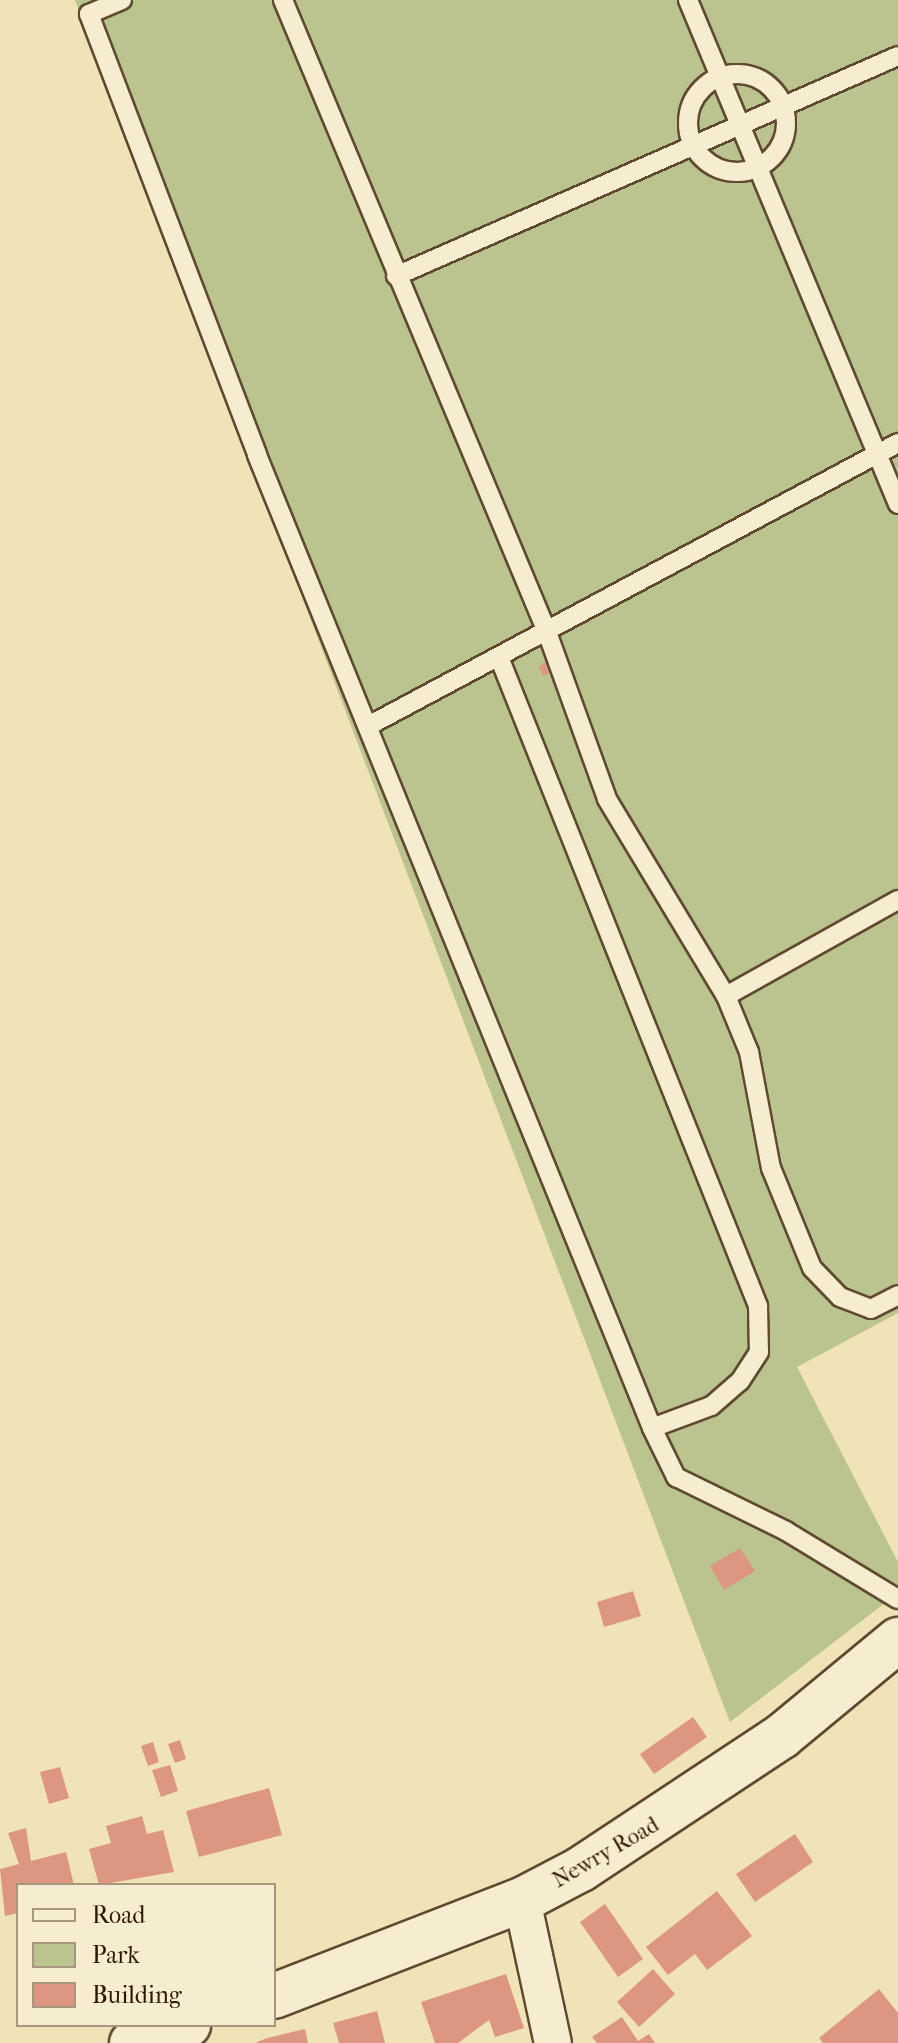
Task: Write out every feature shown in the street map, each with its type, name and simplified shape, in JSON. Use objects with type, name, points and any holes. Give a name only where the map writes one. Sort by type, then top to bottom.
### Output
[{"type":"main road","name":"Newry Road","points":[[276,1995],[522,1900],[648,1829],[782,1736],[898,1640]]},
{"type":"main road","points":[[132,2043],[182,2027]]},
{"type":"street","points":[[522,1900],[553,2043]]},
{"type":"lane","points":[[122,0],[89,14],[368,726],[652,1428],[676,1477],[786,1531],[898,1599]]},
{"type":"lane","points":[[283,0],[547,632],[607,799],[726,996],[749,1052],[771,1168],[812,1268],[840,1297],[871,1309],[898,1295]]},
{"type":"lane","points":[[688,0],[898,504]]},
{"type":"lane","points":[[396,276],[898,56]]},
{"type":"lane","points":[[720,77],[764,82],[783,106],[779,149],[757,168],[728,171],[693,145],[695,98],[720,77]]},
{"type":"lane","points":[[368,726],[898,443]]},
{"type":"lane","points":[[499,657],[758,1306],[759,1352],[740,1381],[711,1406],[652,1428]]},
{"type":"lane","points":[[726,996],[898,900]]},
{"type":"green space","points":[[75,0],[898,0],[898,1313],[797,1367],[898,1562],[898,1593],[730,1722]]},
{"type":"building","points":[[548,661],[552,672],[543,676],[539,666]]},
{"type":"building","points":[[740,1548],[755,1571],[724,1590],[710,1566]]},
{"type":"building","points":[[633,1591],[641,1616],[604,1627],[597,1602]]},
{"type":"building","points":[[693,1717],[707,1737],[654,1774],[640,1754]]},
{"type":"building","points":[[180,1740],[186,1759],[175,1763],[168,1744]]},
{"type":"building","points":[[153,1742],[159,1762],[148,1766],[141,1746]]},
{"type":"building","points":[[170,1765],[178,1791],[161,1797],[152,1770]]},
{"type":"building","points":[[60,1767],[69,1798],[49,1804],[40,1772]]},
{"type":"building","points":[[269,1788],[282,1835],[199,1857],[186,1811]]},
{"type":"building","points":[[142,1816],[147,1834],[163,1830],[174,1872],[98,1883],[89,1849],[111,1843],[106,1826]]},
{"type":"building","points":[[26,1828],[31,1861],[66,1852],[74,1883],[16,1883],[16,1913],[5,1916],[0,1869],[19,1864],[8,1833]]},
{"type":"building","points":[[795,1834],[813,1862],[755,1902],[736,1874]]},
{"type":"building","points":[[717,1891],[752,1936],[707,1970],[695,1954],[668,1975],[646,1947]]},
{"type":"building","points":[[605,1904],[643,1959],[618,1977],[580,1922]]},
{"type":"building","points":[[653,1969],[675,1994],[639,2027],[617,2002]]},
{"type":"building","points":[[506,1974],[524,2028],[495,2037],[489,2020],[458,2043],[435,2043],[421,2002]]},
{"type":"building","points":[[879,1989],[898,2013],[898,2043],[823,2043],[819,2038]]},
{"type":"building","points":[[377,2011],[385,2043],[339,2043],[333,2023]]},
{"type":"building","points":[[622,2017],[638,2041],[649,2034],[655,2043],[597,2043],[592,2037]]},
{"type":"building","points":[[305,2029],[308,2043],[255,2043],[267,2038]]}]
